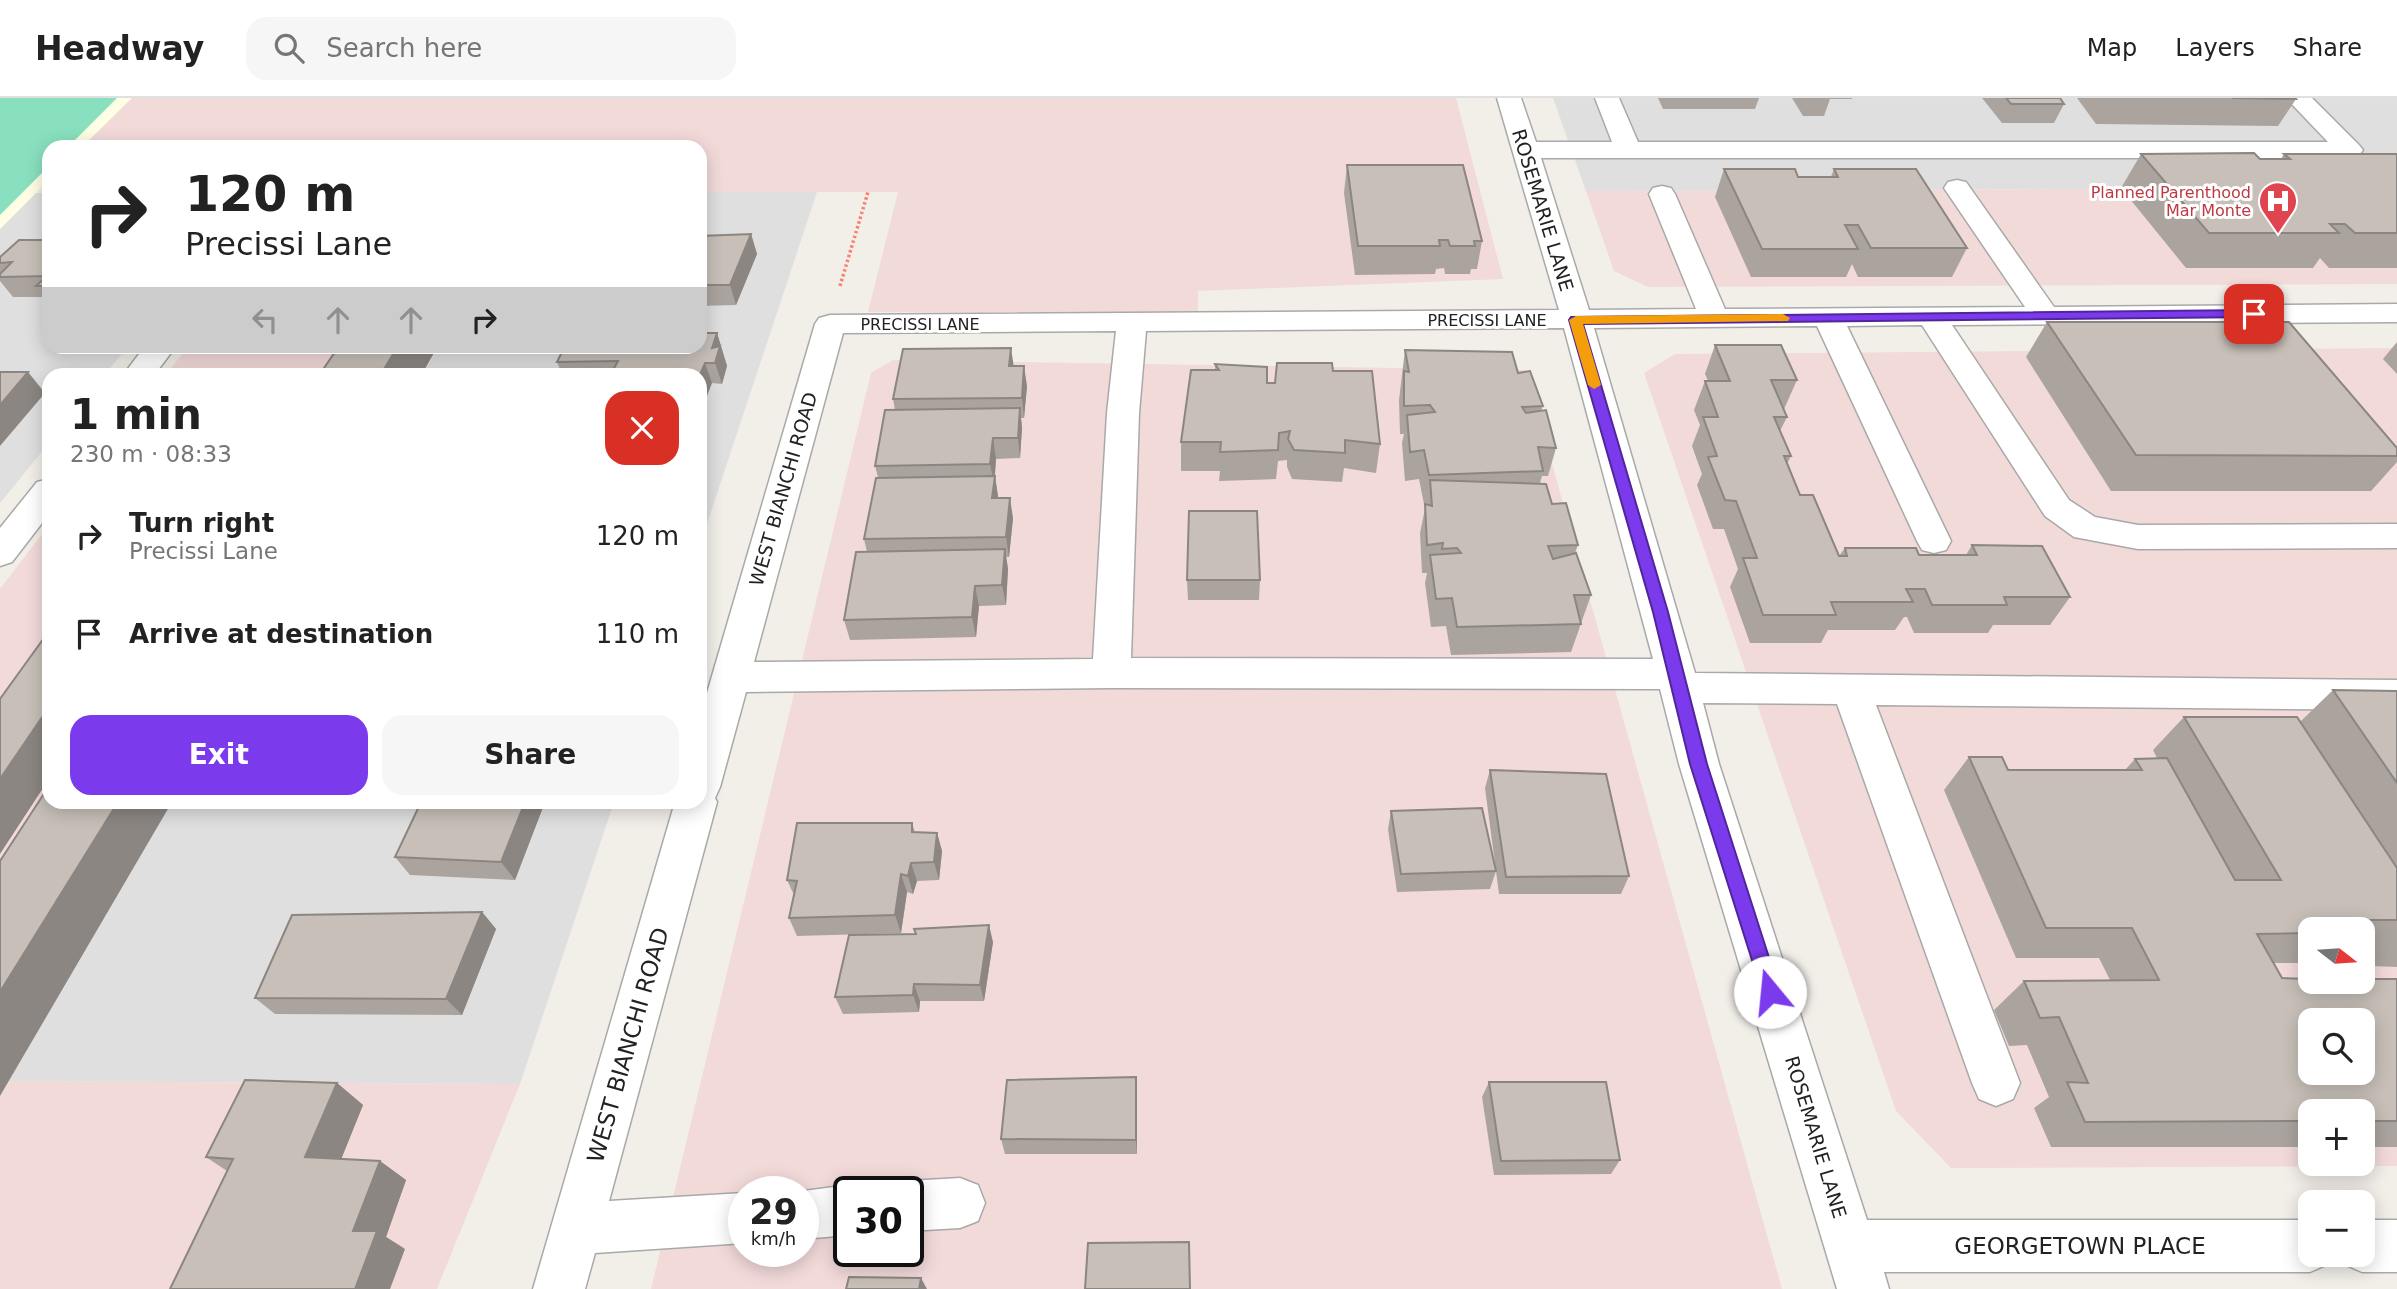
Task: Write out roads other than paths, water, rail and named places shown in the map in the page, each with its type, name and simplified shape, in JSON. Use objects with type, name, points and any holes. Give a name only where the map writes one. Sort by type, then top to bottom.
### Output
[{"type":"street","name":"ROSEMARIE LANE","points":[[1509,98],[1576,320],[1699,764],[1857,1267]]},
{"type":"street","points":[[1607,98],[1628,150]]},
{"type":"street","points":[[1525,150],[2350,150],[2298,98]]},
{"type":"street","points":[[1957,188],[2046,316]]},
{"type":"street","points":[[1662,194],[1715,319]]},
{"type":"street","name":"PRECISSI LANE","points":[[830,324],[2397,313]]},
{"type":"street","points":[[2280,314],[2307,346]]},
{"type":"street","points":[[1932,317],[2057,508],[2085,527],[2138,537],[2397,536]]},
{"type":"street","points":[[1828,318],[1934,541]]},
{"type":"street","points":[[1111,673],[1123,413],[1132,322]]},
{"type":"street","name":"WEST BIANCHI ROAD","points":[[707,762],[830,324]]},
{"type":"street","points":[[144,368],[155,354]]},
{"type":"street","points":[[0,553],[42,499]]},
{"type":"street","points":[[731,677],[1111,673],[1562,673],[1851,689],[2397,695]]},
{"type":"street","points":[[1851,689],[1996,1083]]},
{"type":"street","name":"WEST BIANCHI ROAD","points":[[559,1289],[694,809]]},
{"type":"street","points":[[924,1205],[960,1203]]},
{"type":"street","points":[[576,1229],[728,1219]]},
{"type":"street","points":[[2375,1246],[2397,1246]]},
{"type":"street","name":"GEORGETOWN PLACE","points":[[1857,1267],[2298,1247]]},
{"type":"place","name":"Planned Parenthood Mar Monte","points":[[2278,235]]}]
